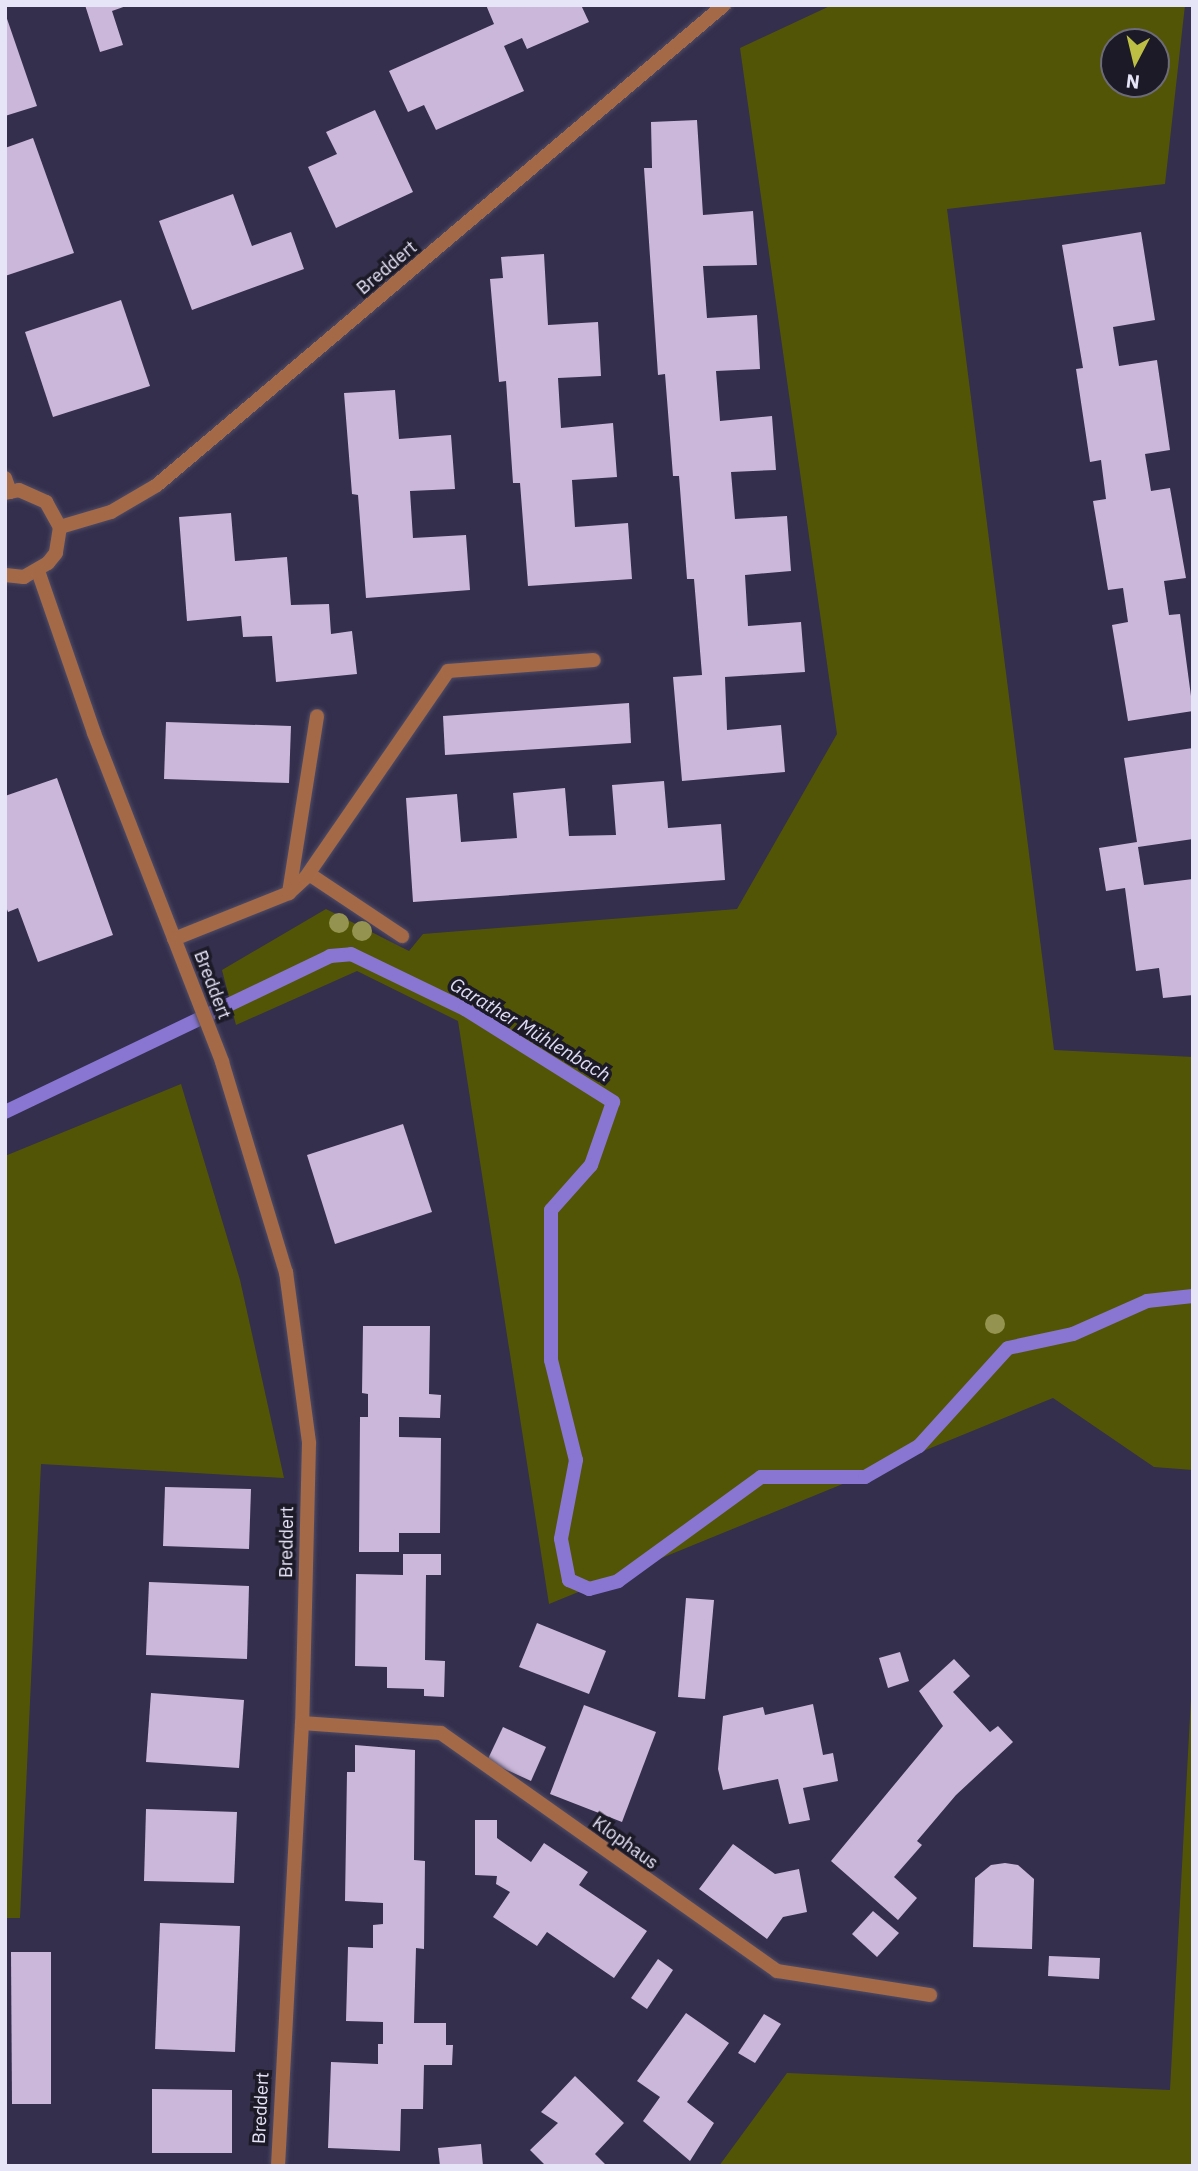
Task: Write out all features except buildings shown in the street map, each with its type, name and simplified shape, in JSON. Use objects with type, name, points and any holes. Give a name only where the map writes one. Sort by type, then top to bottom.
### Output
[{"type":"street","name":"Breddert","points":[[60,527],[111,512],[194,455],[719,6]]},
{"type":"street","points":[[5,478],[7,492],[19,490],[46,502],[60,527],[55,553],[38,571],[24,577],[5,575]]},
{"type":"street","name":"Breddert","points":[[38,571],[94,733],[222,1062],[286,1272],[307,1430],[302,1723],[278,2166]]},
{"type":"street","name":"Breddert","points":[[174,939],[289,893],[309,874],[448,671],[594,660]]},
{"type":"street","points":[[289,893],[317,716]]},
{"type":"street","points":[[309,874],[402,936]]},
{"type":"street","name":"Klophaus","points":[[302,1723],[441,1733],[777,1971],[930,1995]]},
{"type":"shaded area","points":[[832,5],[1185,5],[1165,184],[947,209],[1054,1050],[1193,1057],[1193,1470],[1154,1467],[1053,1398],[549,1604],[458,1021],[357,971],[236,1025],[222,970],[326,909],[409,951],[423,934],[737,909],[837,734],[740,48]]},
{"type":"shaded area","points":[[181,1084],[240,1280],[284,1478],[41,1464],[20,1918],[5,1918],[5,1156]]},
{"type":"shaded area","points":[[1193,1660],[1193,2166],[719,2166],[787,2073],[1170,2090]]},
{"type":"waterway","name":"Garather Mühlenbach","points":[[5,1112],[330,956],[351,954],[465,1009],[613,1102],[591,1165],[551,1210],[551,1360],[576,1460],[561,1539],[569,1580],[589,1589],[618,1581],[761,1477],[865,1477],[919,1446],[1008,1348],[1073,1334],[1147,1301],[1193,1296]]}]
